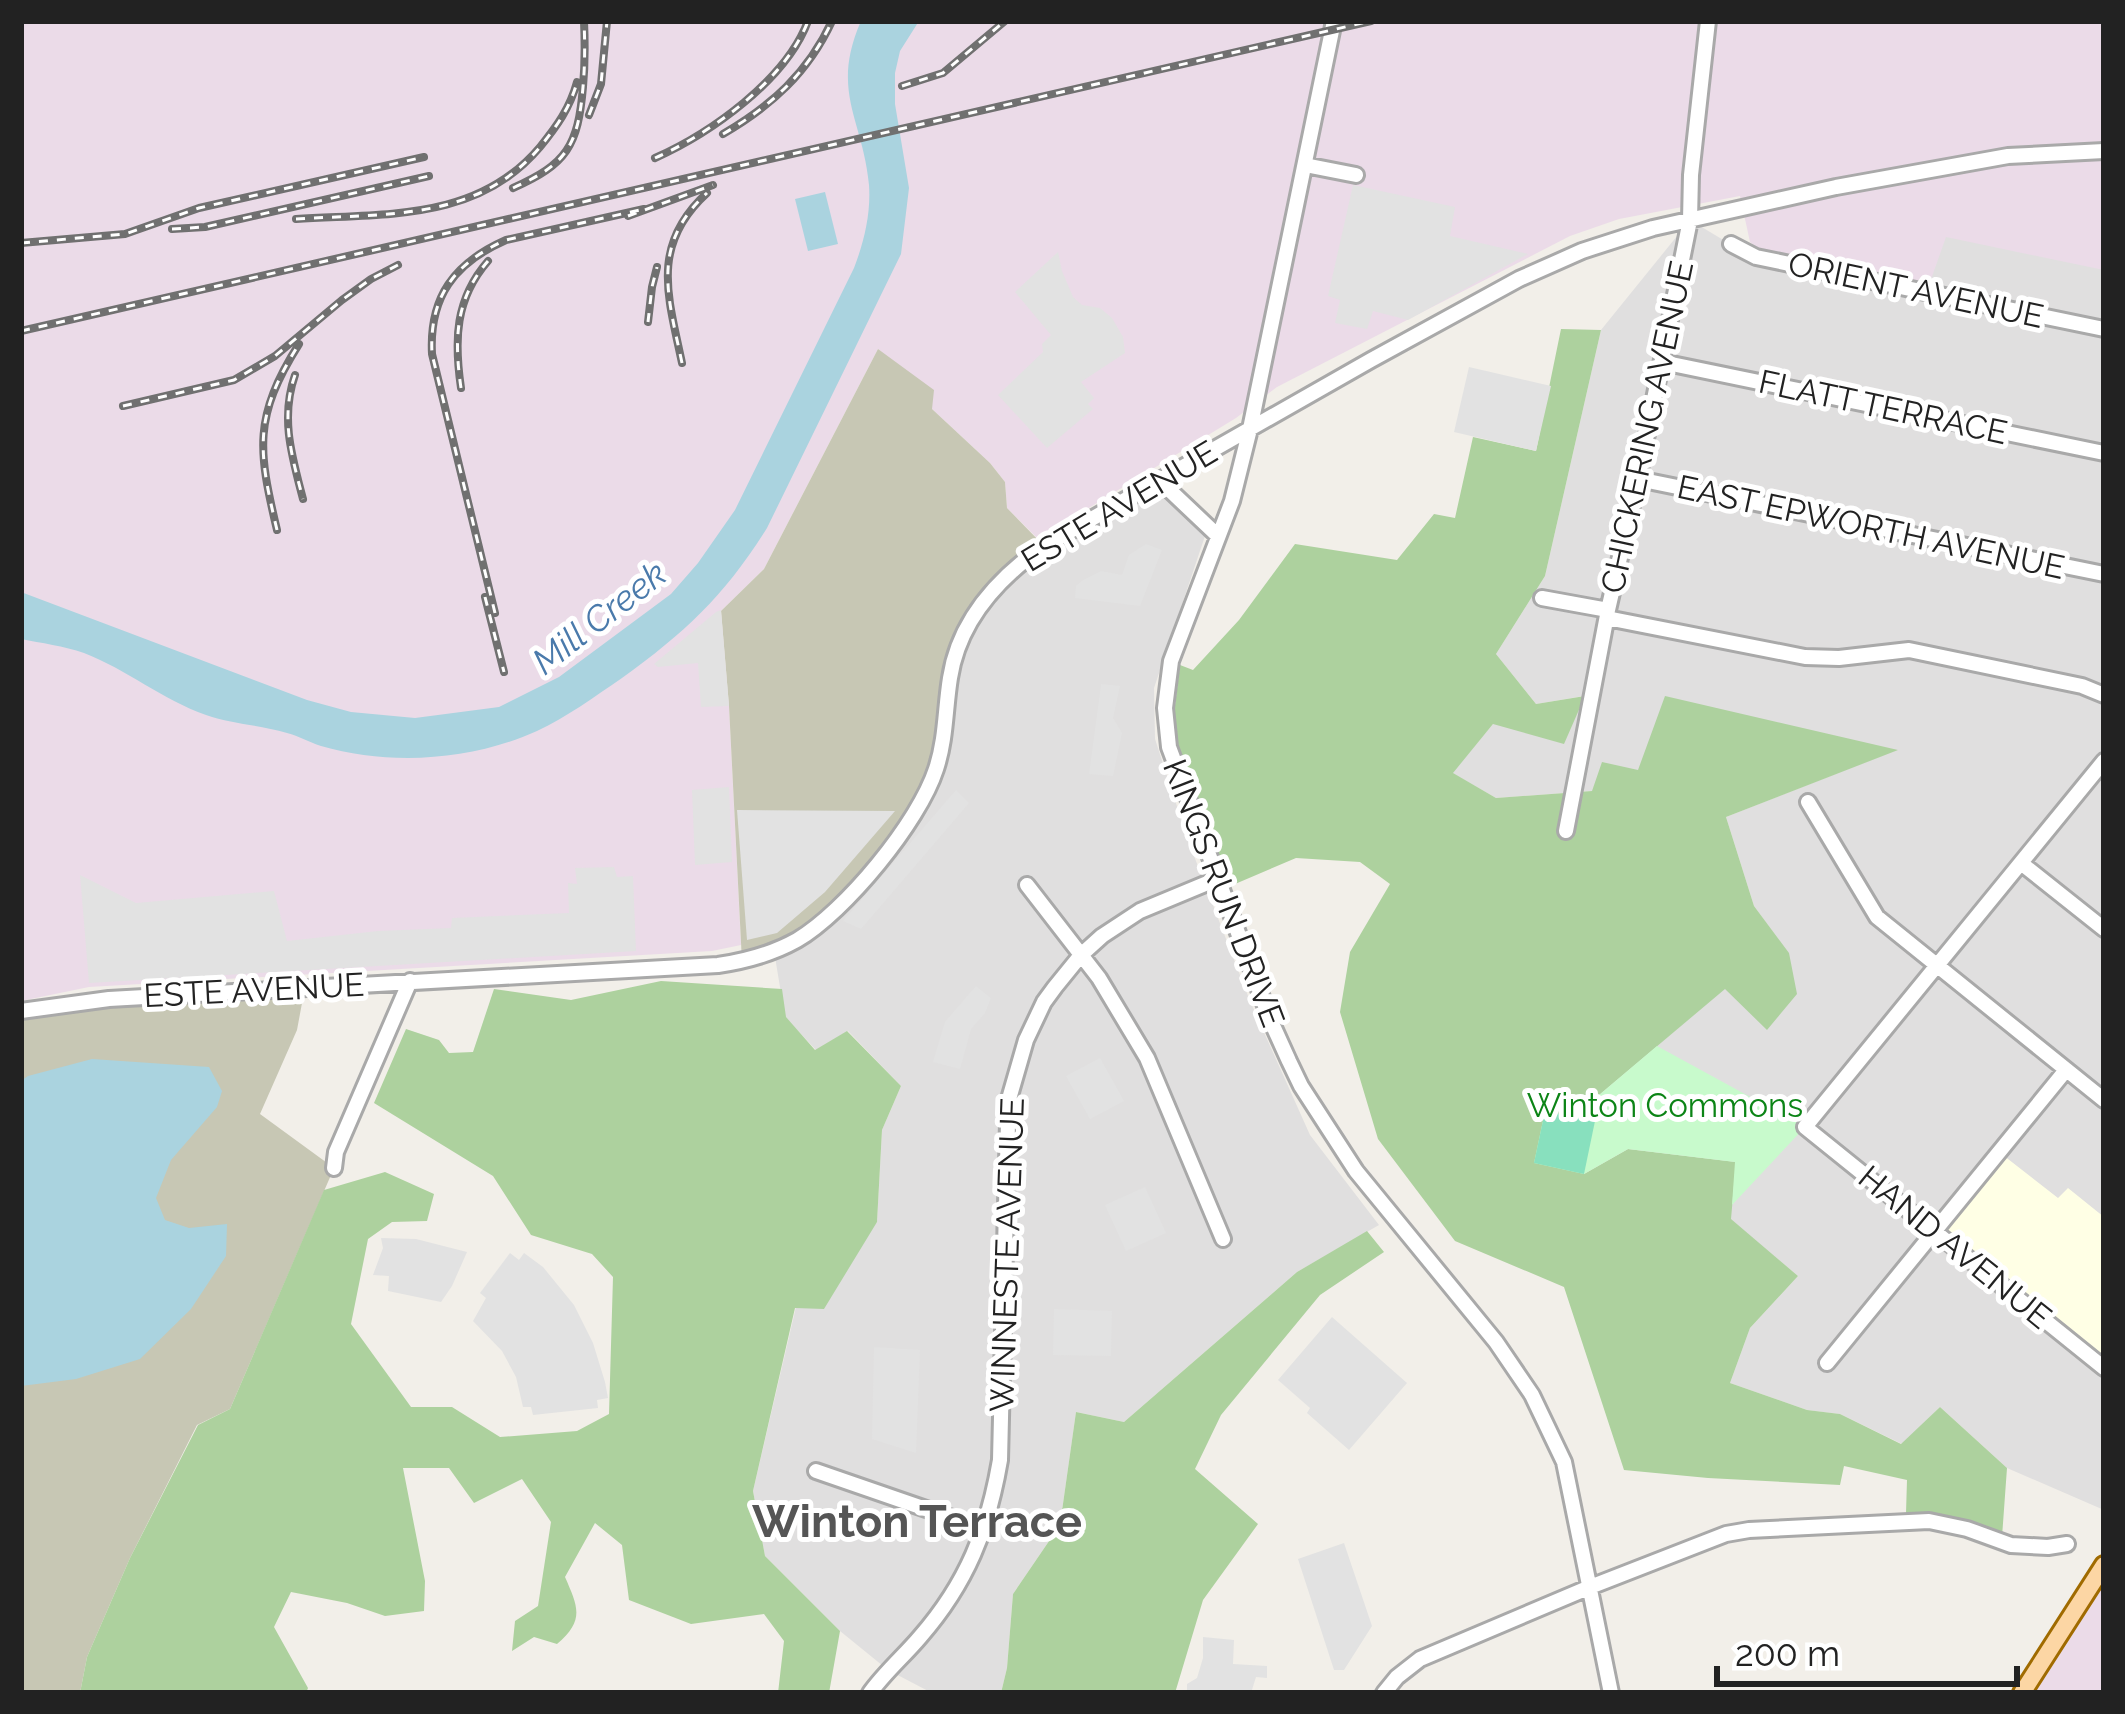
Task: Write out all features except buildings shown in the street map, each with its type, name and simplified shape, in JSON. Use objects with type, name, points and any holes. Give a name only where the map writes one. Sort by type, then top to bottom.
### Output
[{"type":"main road","points":[[2022,1693],[2104,1565]]},
{"type":"street","name":"KINGS RUN DRIVE","points":[[1334,21],[1250,429],[1232,500],[1172,661],[1165,708],[1169,747],[1270,1018],[1301,1086],[1356,1172],[1496,1342],[1546,1420],[1564,1462],[1611,1693]]},
{"type":"street","name":"CHICKERING AVENUE","points":[[1566,831],[1690,220],[1708,21]]},
{"type":"street","name":"ESTE AVENUE","points":[[21,1012],[109,999],[718,965],[756,958],[795,941],[829,916],[922,802],[942,746],[953,663],[971,620],[1011,569],[1044,546],[1519,279],[1618,238],[1836,187],[2008,156],[2104,151]]},
{"type":"street","points":[[1305,165],[1356,175]]},
{"type":"street","name":"ORIENT AVENUE","points":[[1731,244],[1756,257],[2104,329]]},
{"type":"street","name":"FLATT TERRACE","points":[[1662,362],[2104,453]]},
{"type":"street","name":"EAST EPWORTH AVENUE","points":[[1638,478],[2104,574]]},
{"type":"street","points":[[1160,481],[1218,536]]},
{"type":"street","points":[[1542,598],[1805,657],[1909,650],[2082,686],[2104,695]]},
{"type":"street","points":[[1936,966],[2104,761]]},
{"type":"street","points":[[1808,802],[1876,917],[2104,1100]]},
{"type":"street","points":[[2021,863],[2104,929]]},
{"type":"street","name":"WINNESTE AVENUE","points":[[870,1693],[938,1616],[970,1565],[984,1529],[1000,1460],[1009,1099],[1033,1022],[1044,1002],[1102,936],[1140,910],[1217,879]]},
{"type":"street","points":[[1027,885],[1115,1001],[1147,1058],[1222,1239]]},
{"type":"street","name":"HAND AVENUE","points":[[1936,966],[1805,1127],[2104,1368]]},
{"type":"street","points":[[334,1168],[336,1152],[410,981]]},
{"type":"street","points":[[1827,1363],[2066,1070]]},
{"type":"street","points":[[816,1471],[984,1529]]},
{"type":"street","points":[[1384,1693],[1420,1659],[1708,1539],[1749,1530],[1929,1521],[2011,1546],[2067,1544]]},
{"type":"shaded area","points":[[21,21],[2104,21],[2104,270],[1946,237],[1929,285],[1761,251],[1750,242],[1740,196],[1619,219],[1570,236],[1277,387],[1236,418],[1038,539],[1007,508],[1005,482],[990,463],[878,349],[764,569],[721,611],[741,945],[712,951],[89,987],[21,1001]]},
{"type":"shaded area","points":[[1353,185],[1455,207],[1450,236],[1528,254],[1408,320],[1373,311],[1367,329],[1335,323],[1340,300],[1328,296]]},
{"type":"shaded area","points":[[1690,220],[1745,253],[1915,289],[1940,222],[2104,265],[2104,1510],[2007,1468],[1940,1407],[1902,1444],[1840,1414],[1807,1410],[1730,1383],[1750,1328],[1798,1276],[1730,1219],[1736,1162],[1628,1149],[1584,1174],[1545,1111],[1573,1117],[1725,988],[1767,1029],[1789,954],[1754,906],[1726,817],[1896,750],[1638,770],[1593,791],[1496,798],[1452,773],[1493,724],[1584,696],[1536,704],[1496,654],[1545,576],[1601,330]]},
{"type":"shaded area","points":[[1058,252],[1073,297],[1112,318],[1123,337],[1125,353],[1081,382],[1094,398],[1088,404],[1093,409],[1047,448],[998,395],[1043,352],[1042,344],[1051,335],[1015,292]]},
{"type":"shaded area","points":[[878,349],[934,390],[932,409],[990,463],[1005,482],[1007,508],[1044,546],[1011,569],[959,645],[928,790],[829,916],[742,962],[721,611],[764,569]]},
{"type":"shaded area","points":[[1469,367],[1551,386],[1536,451],[1454,432]]},
{"type":"shaded area","points":[[1160,481],[1208,527],[1154,688],[1155,739],[1250,1001],[1310,1135],[1379,1225],[1297,1272],[1124,1422],[1076,1412],[1060,1525],[1013,1594],[1001,1693],[932,1693],[888,1670],[840,1631],[765,1556],[753,1491],[796,1307],[877,1222],[882,1130],[901,1086],[848,1031],[816,1050],[785,1017],[774,951],[959,645],[1011,569]]},
{"type":"shaded area","points":[[1146,544],[1162,550],[1140,606],[1075,598],[1076,586],[1101,571],[1122,575],[1129,555]]},
{"type":"shaded area","points":[[721,610],[729,706],[701,707],[698,663],[654,664]]},
{"type":"shaded area","points":[[1101,684],[1120,686],[1113,718],[1122,733],[1113,776],[1089,774]]},
{"type":"shaded area","points":[[729,787],[732,862],[695,865],[692,790]]},
{"type":"shaded area","points":[[956,790],[969,803],[861,929],[843,921]]},
{"type":"shaded area","points":[[737,810],[895,811],[825,892],[777,933],[747,940]]},
{"type":"shaded area","points":[[614,867],[617,877],[633,876],[636,951],[89,983],[80,875],[136,903],[274,891],[287,941],[451,928],[452,918],[569,913],[568,883],[577,884],[575,868]]},
{"type":"shaded area","points":[[976,986],[991,998],[971,1029],[960,1069],[933,1062],[945,1022]]},
{"type":"shaded area","points":[[305,987],[297,1030],[260,1114],[334,1168],[230,1409],[197,1425],[130,1558],[87,1657],[80,1693],[21,1693],[21,1011]]},
{"type":"shaded area","points":[[1100,1058],[1124,1101],[1090,1119],[1066,1076]]},
{"type":"shaded area","points":[[1999,1152],[2058,1198],[2068,1188],[2104,1217],[2104,1368],[1936,1230]]},
{"type":"shaded area","points":[[1145,1187],[1166,1233],[1126,1251],[1105,1205]]},
{"type":"shaded area","points":[[381,1238],[416,1239],[467,1252],[441,1302],[388,1291],[389,1276],[373,1275],[383,1248]]},
{"type":"shaded area","points":[[510,1253],[519,1260],[524,1253],[543,1267],[574,1305],[605,1382],[608,1398],[597,1400],[598,1408],[533,1415],[531,1407],[523,1407],[516,1377],[502,1351],[473,1321],[486,1298],[480,1293]]},
{"type":"shaded area","points":[[1054,1309],[1112,1311],[1111,1356],[1053,1355]]},
{"type":"shaded area","points":[[1332,1317],[1407,1383],[1349,1450],[1278,1380]]},
{"type":"shaded area","points":[[874,1347],[920,1350],[916,1453],[872,1439]]},
{"type":"shaded area","points":[[1344,1543],[1372,1626],[1344,1670],[1334,1670],[1298,1559]]},
{"type":"shaded area","points":[[2104,1565],[2104,1693],[2022,1693]]},
{"type":"shaded area","points":[[1203,1637],[1234,1640],[1233,1664],[1267,1666],[1267,1678],[1256,1677],[1251,1693],[1187,1693],[1187,1684],[1197,1678],[1203,1658]]},
{"type":"green space","points":[[1561,329],[1601,330],[1545,576],[1496,654],[1536,704],[1585,696],[1564,744],[1493,724],[1453,773],[1496,798],[1592,791],[1602,762],[1638,770],[1665,696],[1898,750],[1726,817],[1754,906],[1789,953],[1797,994],[1767,1030],[1725,989],[1573,1117],[1584,1174],[1628,1149],[1736,1162],[1731,1219],[1798,1276],[1750,1328],[1730,1383],[1807,1410],[1840,1414],[1901,1444],[1940,1407],[2007,1468],[2002,1537],[1956,1521],[1906,1513],[1907,1480],[1844,1466],[1840,1485],[1624,1470],[1564,1287],[1455,1241],[1378,1139],[1340,1012],[1350,952],[1390,884],[1360,862],[1296,858],[1228,887],[1179,759],[1173,721],[1180,665],[1193,670],[1239,620],[1295,544],[1397,560],[1434,514],[1455,518],[1473,437],[1536,451]]},
{"type":"green space","points":[[661,981],[782,989],[786,1017],[815,1050],[847,1031],[901,1086],[882,1130],[877,1222],[824,1309],[795,1308],[753,1491],[765,1556],[840,1631],[829,1693],[778,1693],[784,1641],[764,1614],[691,1624],[629,1600],[622,1545],[595,1523],[565,1577],[576,1605],[572,1628],[557,1644],[534,1637],[512,1651],[515,1621],[538,1606],[551,1522],[522,1479],[474,1503],[449,1468],[403,1468],[425,1581],[424,1611],[385,1616],[291,1592],[274,1627],[308,1688],[306,1693],[80,1693],[87,1657],[130,1558],[198,1425],[230,1409],[324,1190],[385,1172],[434,1194],[427,1221],[392,1222],[368,1239],[351,1324],[411,1407],[452,1407],[500,1437],[577,1431],[609,1414],[613,1277],[592,1254],[531,1235],[493,1176],[374,1103],[406,1029],[439,1040],[449,1053],[473,1052],[494,989],[571,1000]]},
{"type":"green space","name":"Winton Commons","points":[[1657,1046],[1805,1127],[1732,1205],[1735,1162],[1628,1149],[1584,1174],[1534,1163],[1545,1111],[1573,1117]]},
{"type":"green space","points":[[1545,1111],[1595,1121],[1584,1174],[1534,1163]]},
{"type":"green space","points":[[1367,1231],[1384,1252],[1320,1295],[1221,1415],[1195,1469],[1258,1524],[1203,1600],[1175,1693],[1001,1693],[1013,1594],[1060,1525],[1076,1412],[1124,1422],[1297,1272]]},
{"type":"water","points":[[861,21],[919,21],[900,51],[895,73],[895,104],[909,188],[901,254],[767,528],[703,611],[622,678],[559,719],[512,741],[458,754],[402,758],[347,752],[206,715],[84,653],[21,639],[21,592],[307,700],[351,712],[415,718],[499,707],[559,677],[671,594],[698,563],[735,510],[854,268],[869,196],[848,87],[852,46]]},
{"type":"water","points":[[825,192],[838,244],[808,251],[795,199]]},
{"type":"water","points":[[92,1059],[209,1067],[222,1091],[217,1107],[171,1160],[156,1198],[165,1220],[189,1228],[227,1224],[226,1256],[191,1309],[140,1359],[76,1379],[21,1386],[21,1081]]},
{"type":"railway","points":[[513,188],[558,161],[573,139],[583,87],[584,21]]},
{"type":"railway","points":[[589,115],[601,84],[607,21]]},
{"type":"railway","points":[[655,158],[722,119],[765,84],[808,21]]},
{"type":"railway","points":[[723,134],[786,86],[812,57],[832,21]]},
{"type":"railway","points":[[902,86],[943,73],[1005,21]]},
{"type":"railway","points":[[21,331],[1371,21]]},
{"type":"railway","points":[[296,219],[428,209],[488,189],[540,147],[562,116],[577,82]]},
{"type":"railway","points":[[21,243],[125,234],[199,208],[424,157]]},
{"type":"railway","points":[[172,229],[205,227],[429,176]]},
{"type":"railway","points":[[628,216],[713,185]]},
{"type":"railway","points":[[682,363],[669,293],[670,252],[689,212],[707,193]]},
{"type":"railway","points":[[495,613],[432,354],[440,299],[459,271],[506,240],[644,209]]},
{"type":"railway","points":[[461,388],[458,353],[463,305],[488,261]]},
{"type":"railway","points":[[123,406],[234,380],[275,356],[371,279],[398,265]]},
{"type":"railway","points":[[648,322],[657,267]]},
{"type":"railway","points":[[277,530],[263,455],[264,434],[273,393],[299,344]]},
{"type":"railway","points":[[295,375],[288,422],[303,499]]},
{"type":"railway","points":[[485,597],[504,672]]},
{"type":"district","name":"Winton Terrace","points":[[917,1521]]},
{"type":"water label","name":"Mill Creek","points":[[599,617]]}]
